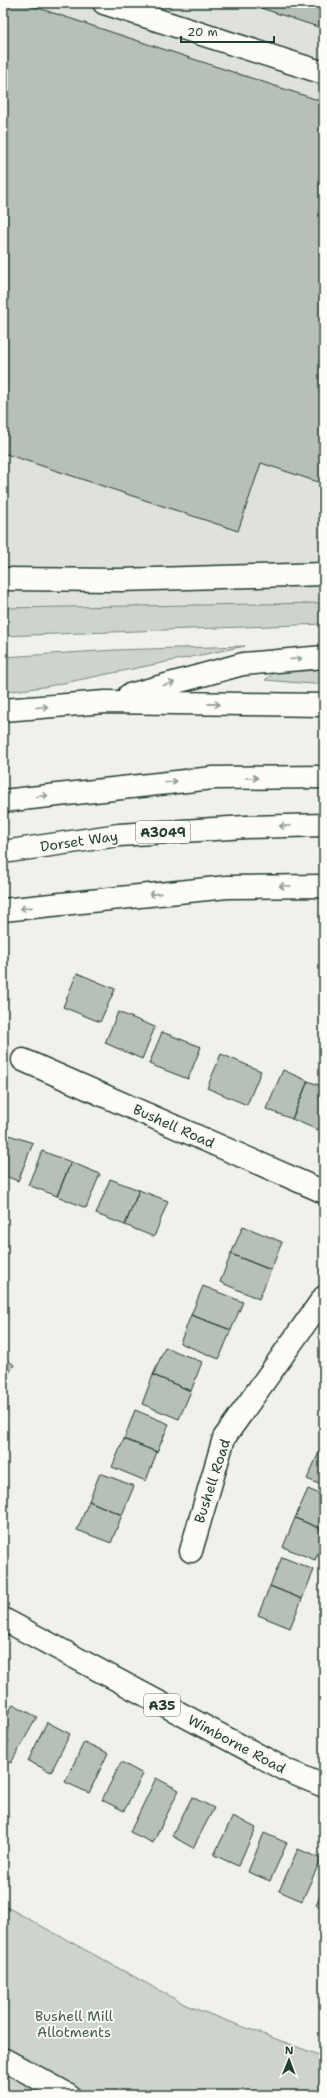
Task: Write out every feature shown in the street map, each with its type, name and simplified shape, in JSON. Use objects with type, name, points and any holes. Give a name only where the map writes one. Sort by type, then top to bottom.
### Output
[{"type":"main road","points":[[104,3],[324,74]]},
{"type":"main road","points":[[3,579],[121,580],[324,574]]},
{"type":"main road","points":[[105,702],[243,664],[324,657]]},
{"type":"main road","points":[[3,710],[105,702],[324,705]]},
{"type":"main road","points":[[3,801],[214,778],[324,777]]},
{"type":"main road","name":"Dorset Way","points":[[3,852],[119,835],[246,827],[324,825]]},
{"type":"main road","points":[[3,910],[227,887],[324,886]]},
{"type":"main road","name":"Bushell Road","points":[[23,1060],[324,1192]]},
{"type":"main road","name":"Bushell Road","points":[[191,1551],[224,1438],[324,1297]]},
{"type":"main road","name":"Wimborne Road","points":[[3,1619],[288,1771],[324,1786]]},
{"type":"main road","points":[[3,2059],[68,2095]]},
{"type":"shaded area","points":[[3,3],[324,3],[324,603],[3,608]]},
{"type":"green space","points":[[324,603],[324,624],[3,636],[3,608]]},
{"type":"green space","points":[[245,646],[44,687],[3,692],[3,657],[115,650]]},
{"type":"green space","points":[[324,669],[324,685],[265,680],[274,673]]},
{"type":"green space","name":"Bushell Mill Allotments","points":[[3,1905],[188,2006],[324,2057],[324,2095],[3,2095]]},
{"type":"building","points":[[3,3],[23,3],[324,102],[324,484],[261,463],[238,531],[3,453]]},
{"type":"building","points":[[246,3],[324,3],[324,29]]},
{"type":"building","points":[[77,973],[115,989],[100,1022],[63,1007]]},
{"type":"building","points":[[118,1012],[155,1027],[142,1059],[105,1043]]},
{"type":"building","points":[[162,1032],[201,1047],[188,1079],[149,1064]]},
{"type":"building","points":[[221,1054],[261,1071],[247,1105],[207,1088]]},
{"type":"building","points":[[283,1070],[308,1081],[292,1119],[266,1109]]},
{"type":"building","points":[[308,1081],[324,1087],[324,1115],[318,1130],[292,1119]]},
{"type":"building","points":[[3,1133],[33,1143],[18,1181],[3,1175]]},
{"type":"building","points":[[42,1151],[71,1162],[57,1196],[28,1185]]},
{"type":"building","points":[[71,1162],[100,1174],[86,1208],[57,1196]]},
{"type":"building","points":[[110,1179],[139,1190],[125,1225],[96,1214]]},
{"type":"building","points":[[139,1190],[168,1201],[154,1237],[125,1225]]},
{"type":"building","points":[[243,1226],[282,1242],[271,1270],[231,1254]]},
{"type":"building","points":[[231,1254],[271,1270],[259,1299],[220,1282]]},
{"type":"building","points":[[203,1286],[243,1302],[231,1330],[191,1315]]},
{"type":"building","points":[[191,1315],[231,1330],[219,1359],[180,1343]]},
{"type":"building","points":[[165,1347],[202,1362],[191,1391],[153,1375]]},
{"type":"building","points":[[3,1357],[14,1365],[3,1382]]},
{"type":"building","points":[[153,1375],[191,1391],[179,1419],[142,1404]]},
{"type":"building","points":[[135,1410],[169,1424],[157,1452],[124,1439]]},
{"type":"building","points":[[124,1439],[157,1452],[146,1481],[112,1467]]},
{"type":"building","points":[[324,1439],[324,1452],[320,1450]]},
{"type":"building","points":[[320,1450],[324,1452],[324,1486],[307,1479]]},
{"type":"building","points":[[100,1473],[134,1486],[122,1515],[89,1501]]},
{"type":"building","points":[[308,1489],[324,1496],[324,1530],[295,1518]]},
{"type":"building","points":[[89,1501],[122,1515],[111,1543],[77,1530]]},
{"type":"building","points":[[295,1518],[324,1530],[324,1539],[315,1560],[283,1547]]},
{"type":"building","points":[[282,1557],[314,1570],[302,1599],[270,1586]]},
{"type":"building","points":[[270,1586],[302,1599],[290,1628],[258,1615]]},
{"type":"building","points":[[13,1704],[37,1717],[11,1763],[3,1759],[3,1723]]},
{"type":"building","points":[[47,1722],[70,1734],[51,1772],[28,1761]]},
{"type":"building","points":[[84,1742],[108,1753],[89,1793],[65,1782]]},
{"type":"building","points":[[121,1762],[143,1774],[124,1811],[102,1800]]},
{"type":"building","points":[[156,1778],[179,1790],[153,1843],[130,1832]]},
{"type":"building","points":[[192,1797],[214,1808],[193,1848],[172,1836]]},
{"type":"building","points":[[233,1816],[256,1828],[238,1866],[214,1855]]},
{"type":"building","points":[[264,1833],[287,1843],[270,1881],[248,1872]]},
{"type":"building","points":[[298,1849],[321,1859],[302,1901],[279,1891]]},
{"type":"building","points":[[324,1885],[324,1909],[316,1905]]}]
